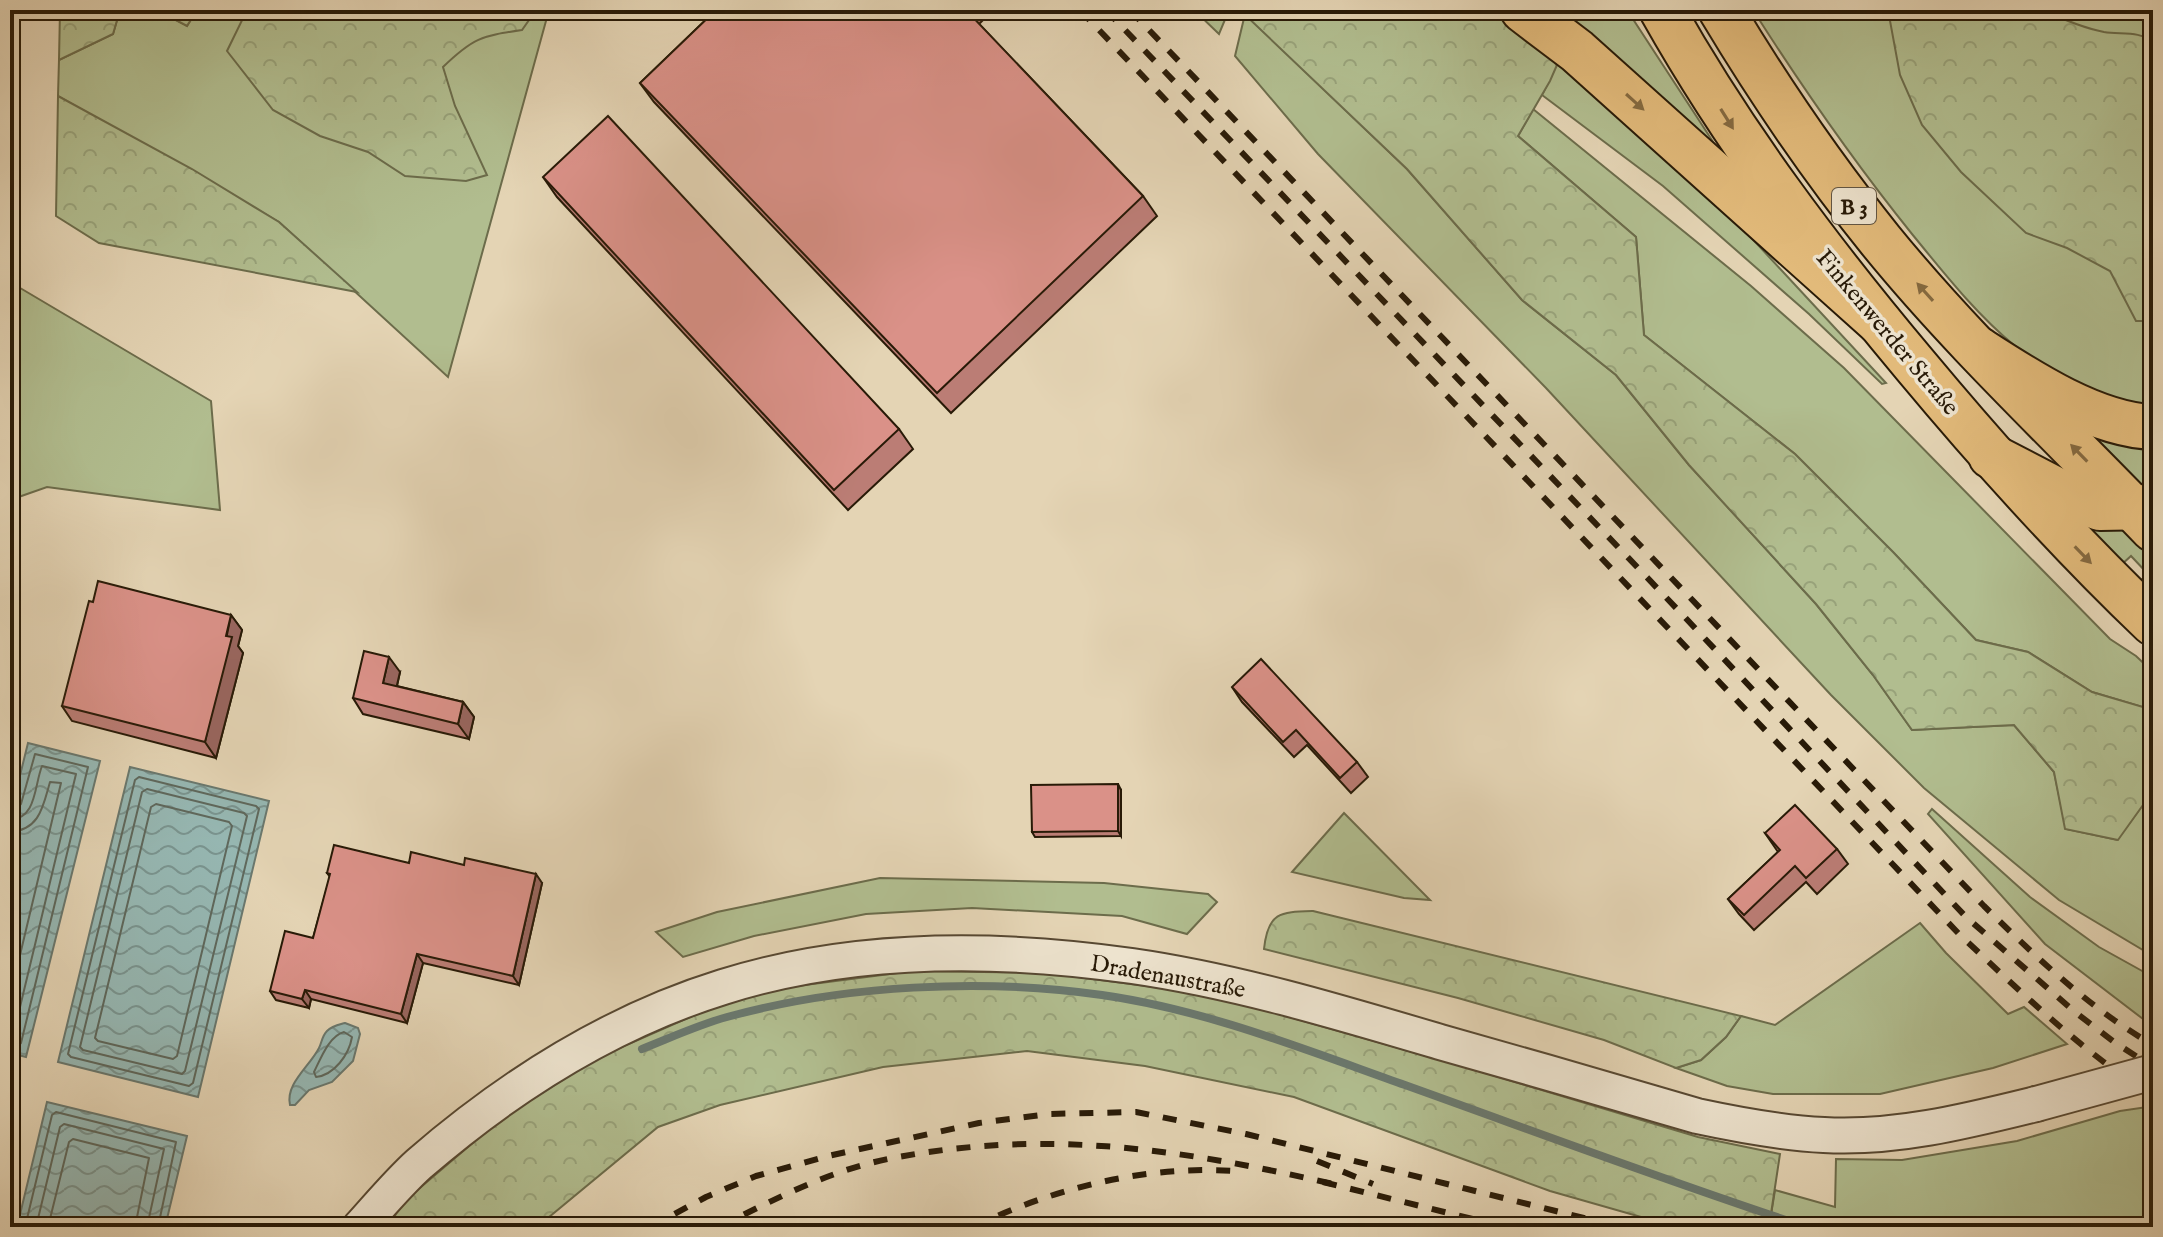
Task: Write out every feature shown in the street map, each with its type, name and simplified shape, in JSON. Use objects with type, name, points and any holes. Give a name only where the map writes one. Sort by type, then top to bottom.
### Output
[{"type":"main road","points":[[1523,10],[1588,61],[1879,322]]},
{"type":"main road","name":"Finkenwerder Straße","points":[[1662,10],[1731,126],[1779,195],[1879,322],[1991,456],[2093,565],[2153,623]]},
{"type":"main road","name":"B 3","points":[[1721,10],[1823,166],[1881,241],[1978,349],[2146,515]]},
{"type":"main road","points":[[1978,349],[2019,376],[2075,405],[2153,427]]},
{"type":"main road","points":[[1991,456],[2070,497],[2100,508],[2146,515]]},
{"type":"street","name":"Dradenaustraße","points":[[360,1227],[417,1166],[500,1099],[605,1035],[722,987],[825,963],[903,956],[1041,957],[1133,966],[1201,979],[1297,1000],[1697,1116],[1747,1126],[1823,1135],[1886,1134],[1954,1124],[2153,1072]]},
{"type":"green space","points":[[60,10],[120,10],[113,34],[59,60]]},
{"type":"green space","points":[[120,10],[157,10],[187,26],[197,10],[549,10],[448,377],[279,222],[58,96],[59,60],[113,34]]},
{"type":"green space","points":[[157,10],[197,10],[187,26]]},
{"type":"green space","points":[[247,10],[536,10],[522,30],[478,40],[443,67],[455,106],[487,175],[466,181],[405,176],[368,152],[320,136],[273,110],[227,51]]},
{"type":"green space","points":[[1194,10],[1229,10],[1219,34]]},
{"type":"green space","points":[[1240,10],[1493,10],[1560,58],[1518,136],[1636,237],[1644,335],[1795,454],[1976,640],[2028,652],[2092,692],[2143,707],[2153,724],[2153,791],[2118,840],[2065,829],[2054,772],[2014,725],[1912,730],[1816,604],[1689,465],[1616,375],[1522,300],[1407,169]]},
{"type":"green space","points":[[1548,10],[1627,10],[1721,154]]},
{"type":"green space","points":[[1753,10],[2153,10],[2153,406],[2116,399],[2080,386],[2015,346],[1987,320],[1936,263],[1870,179]]},
{"type":"green space","points":[[1888,10],[2043,10],[2089,28],[2136,35],[2153,43],[2153,321],[2136,321],[2110,271],[2067,248],[2026,233],[1961,172],[1922,125],[1900,75]]},
{"type":"green space","points":[[1245,14],[1407,169],[1522,300],[1616,375],[1689,465],[1816,604],[1912,730],[2014,725],[2054,772],[2066,829],[2117,840],[2153,791],[2153,956],[2059,900],[1924,788],[1831,695],[1546,388],[1318,154],[1235,56]]},
{"type":"green space","points":[[1560,58],[1694,176],[1886,383],[1882,384],[1809,314],[1663,186],[1542,95]]},
{"type":"green space","points":[[58,96],[192,169],[279,222],[357,292],[99,243],[56,216]]},
{"type":"green space","points":[[1533,109],[1751,286],[1844,368],[2110,639],[2153,672],[2153,724],[2143,707],[2092,692],[2028,652],[1976,640],[1795,454],[1644,335],[1636,237],[1518,136]]},
{"type":"green space","points":[[10,282],[211,401],[220,510],[47,487],[10,500]]},
{"type":"green space","points":[[2063,414],[2153,441],[2153,489],[2139,492]]},
{"type":"green space","points":[[2080,524],[2131,528],[2153,550],[2153,595],[2139,582],[2148,574],[2131,556],[2121,565]]},
{"type":"green space","points":[[1932,809],[2030,897],[2099,947],[2153,977],[2153,1017],[2143,1019],[2045,944],[1928,814]]},
{"type":"green space","points":[[1344,813],[1430,900],[1404,898],[1292,872]]},
{"type":"green space","points":[[880,878],[1104,883],[1208,894],[1217,902],[1187,934],[1122,916],[972,908],[866,914],[754,936],[683,957],[656,932],[717,912]]},
{"type":"green space","points":[[1313,911],[1741,1016],[1726,1037],[1701,1060],[1676,1068],[1604,1040],[1458,998],[1264,949],[1269,928],[1278,916]]},
{"type":"green space","points":[[1920,923],[2008,1014],[2024,1007],[2067,1044],[1993,1068],[1880,1094],[1773,1094],[1727,1086],[1676,1068],[1701,1060],[1726,1037],[1741,1016],[1775,1025]]},
{"type":"green space","points":[[913,971],[1047,973],[1208,994],[1698,1137],[1780,1154],[1769,1227],[1676,1227],[1550,1191],[1294,1097],[1145,1066],[1027,1051],[883,1067],[720,1105],[658,1127],[537,1227],[386,1227],[408,1198],[502,1118],[599,1057],[697,1014],[766,990]]},
{"type":"green space","points":[[2147,1107],[2153,1110],[2153,1227],[1769,1227],[1775,1190],[1835,1207],[1836,1159],[1902,1160],[2017,1141],[2120,1111]]},
{"type":"water","points":[[28,743],[100,761],[26,1057],[10,1053],[10,816]]},
{"type":"water","points":[[130,767],[269,801],[198,1097],[58,1062]]},
{"type":"water","points":[[345,1023],[358,1028],[360,1034],[353,1061],[332,1082],[309,1090],[295,1105],[290,1105],[291,1090],[315,1055],[325,1033]]},
{"type":"water","points":[[47,1102],[187,1136],[165,1227],[17,1227]]},
{"type":"building","points":[[716,10],[966,10],[1143,196],[937,393],[640,83]]},
{"type":"building","points":[[608,116],[899,429],[834,490],[543,177]]},
{"type":"building","points":[[98,581],[231,615],[226,636],[232,637],[205,742],[62,706],[89,601],[93,602]]},
{"type":"building","points":[[364,651],[389,657],[383,683],[463,702],[458,724],[353,698]]},
{"type":"building","points":[[1261,659],[1357,762],[1340,778],[1296,730],[1283,742],[1232,687]]},
{"type":"building","points":[[1118,784],[1118,831],[1032,832],[1031,785]]},
{"type":"building","points":[[1795,805],[1837,849],[1806,878],[1795,866],[1744,915],[1728,899],[1780,850],[1765,833]]},
{"type":"building","points":[[334,845],[409,863],[411,852],[464,865],[465,858],[536,874],[513,976],[417,954],[401,1014],[305,990],[302,999],[270,991],[285,931],[313,938],[330,874],[327,873]]},
{"type":"waterway","points":[[642,1049],[727,1017],[772,1006],[865,991],[962,986],[1102,995],[1180,1010],[1256,1032],[1807,1227]]},
{"type":"railway","points":[[1080,10],[1959,934],[2076,1040],[2153,1096]]},
{"type":"railway","points":[[1106,10],[1966,917],[2075,1012],[2153,1067]]},
{"type":"railway","points":[[1130,10],[1984,906],[2043,963],[2085,998],[2153,1045]]},
{"type":"railway","points":[[650,1227],[706,1197],[756,1176],[828,1156],[979,1123],[1049,1114],[1136,1112],[1246,1134],[1620,1227]]},
{"type":"railway","points":[[719,1227],[801,1187],[866,1164],[946,1150],[1002,1145],[1057,1144],[1167,1153],[1333,1184]]},
{"type":"railway","points":[[1317,1161],[1373,1184]]},
{"type":"railway","points":[[973,1227],[1035,1201],[1101,1182],[1168,1172],[1236,1171]]},
{"type":"railway","points":[[1323,1182],[1505,1227]]}]
